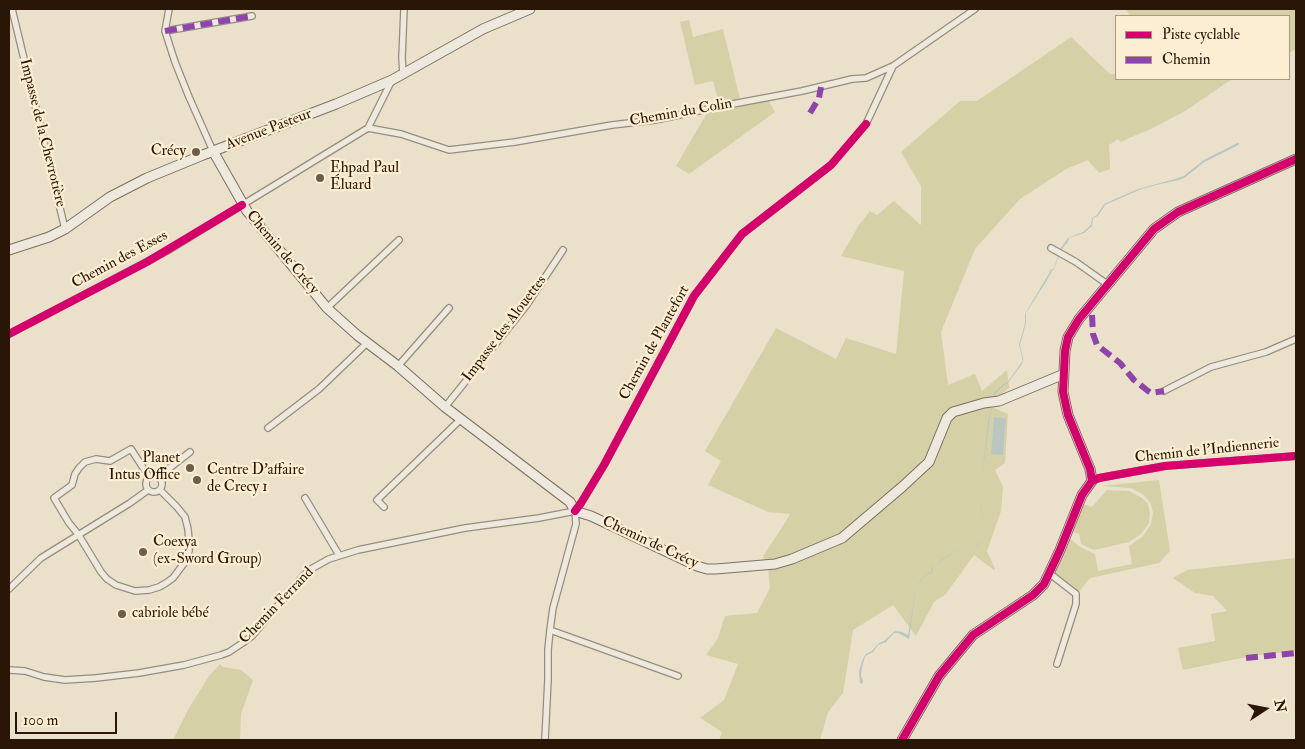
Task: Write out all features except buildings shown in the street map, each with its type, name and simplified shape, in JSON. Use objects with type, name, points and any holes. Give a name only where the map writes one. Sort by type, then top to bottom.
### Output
[{"type":"street","name":"Impasse de la Chevrotière","points":[[12,9],[65,229]]},
{"type":"street","points":[[169,9],[165,31],[175,62],[213,151]]},
{"type":"street","points":[[404,9],[402,58],[404,74]]},
{"type":"street","name":"Avenue Pasteur","points":[[9,250],[48,237],[65,229],[110,197],[147,178],[392,80],[483,29],[530,9]]},
{"type":"street","name":"Chemin du Colin","points":[[368,128],[401,134],[448,150],[515,142],[612,125],[655,120],[802,91],[852,78],[866,78],[893,66],[975,9]]},
{"type":"street","points":[[165,31],[252,16]]},
{"type":"street","name":"Chemin de Plantefort","points":[[575,511],[604,465],[694,296],[742,234],[831,165],[866,124],[893,66]]},
{"type":"street","points":[[368,128],[392,80]]},
{"type":"street","name":"Chemin des Esses","points":[[9,334],[147,262],[368,128]]},
{"type":"street","name":"Chemin de Crécy","points":[[213,151],[242,205],[327,308],[357,335],[398,366],[445,407],[570,502],[575,511],[591,516],[707,569],[775,564],[842,538],[929,462],[948,418],[953,412],[984,403],[999,401],[1064,374]]},
{"type":"street","points":[[902,740],[939,676],[973,635],[1033,595],[1044,584],[1082,495],[1092,481],[1090,469],[1064,403],[1063,392],[1065,351],[1068,337],[1079,319],[1154,228],[1178,212],[1296,159]]},
{"type":"street","points":[[327,308],[400,240]]},
{"type":"street","name":"Impasse des Alouettes","points":[[445,407],[526,306],[563,250]]},
{"type":"street","points":[[1057,251],[1107,284]]},
{"type":"street","points":[[398,366],[449,308]]},
{"type":"street","points":[[1164,392],[1211,367],[1266,352],[1296,339]]},
{"type":"street","points":[[268,428],[319,389],[368,343]]},
{"type":"street","points":[[384,507],[377,500],[461,419]]},
{"type":"street","points":[[150,477],[131,448],[110,461],[96,459],[85,462],[75,474],[72,485],[54,498],[101,572],[116,585],[135,591],[149,590],[173,578],[185,562],[189,551],[188,529],[185,517],[160,490]]},
{"type":"street","points":[[160,479],[155,476],[150,477],[145,485],[148,490],[155,493],[160,490],[162,483],[160,479],[163,473],[190,452]]},
{"type":"street","name":"Chemin de l'Indiennerie","points":[[1092,481],[1099,478],[1165,466],[1296,456]]},
{"type":"street","points":[[9,589],[41,558],[148,490]]},
{"type":"street","points":[[305,498],[339,555]]},
{"type":"street","points":[[545,740],[550,630],[553,608],[576,524],[575,511]]},
{"type":"street","name":"Chemin Ferrand","points":[[9,670],[25,671],[44,677],[65,680],[79,680],[139,673],[184,665],[221,655],[252,636],[303,576],[321,563],[339,555],[466,528],[575,511]]},
{"type":"street","points":[[1049,573],[1076,594],[1076,604],[1057,664]]},
{"type":"street","points":[[550,630],[678,676]]},
{"type":"shaded area","points":[[1126,9],[1296,9],[1296,49],[1290,52],[1290,15],[1129,15]]},
{"type":"shaded area","points":[[689,20],[693,37],[723,29],[740,99],[719,104],[713,81],[695,85],[680,22]]},
{"type":"shaded area","points":[[1071,37],[1110,74],[1115,74],[1115,80],[1231,80],[1185,111],[1151,129],[1121,142],[1118,139],[1109,145],[1110,169],[1099,173],[1088,160],[1066,169],[1020,199],[975,249],[941,332],[948,385],[975,374],[982,391],[1007,370],[1009,388],[989,406],[1008,414],[1005,463],[995,470],[1003,487],[1001,511],[987,551],[995,569],[974,555],[946,594],[934,602],[916,636],[893,605],[853,630],[843,693],[828,712],[820,740],[719,740],[722,732],[700,718],[724,700],[738,664],[706,655],[718,638],[725,616],[757,613],[770,588],[768,568],[763,556],[790,514],[768,512],[708,485],[721,461],[705,451],[776,328],[836,359],[846,338],[896,354],[904,271],[841,256],[859,225],[870,211],[877,215],[894,201],[921,225],[921,186],[901,152],[960,101],[977,101]]},
{"type":"shaded area","points":[[768,100],[775,112],[689,174],[676,166],[707,113]]},
{"type":"shaded area","points":[[1179,178],[1179,180],[1139,190],[1105,205],[1098,216],[1093,218],[1092,226],[1084,233],[1069,238],[1061,250],[1054,269],[1026,313],[1026,323],[1020,345],[1023,358],[1022,364],[1007,384],[994,396],[993,394],[1003,384],[1007,383],[1022,362],[1019,345],[1025,323],[1025,314],[1051,270],[1054,268],[1060,249],[1068,238],[1083,232],[1091,225],[1092,218],[1097,215],[1104,204],[1138,189]]},
{"type":"shaded area","points":[[992,405],[983,469],[980,482],[988,421]]},
{"type":"shaded area","points":[[994,417],[1006,418],[1003,455],[991,454]]},
{"type":"shaded area","points":[[1159,480],[1170,551],[1159,563],[1090,578],[1078,593],[1054,574],[1069,538],[1080,547],[1095,554],[1098,571],[1132,564],[1129,546],[1143,536],[1151,524],[1153,513],[1151,504],[1144,495],[1131,488],[1102,486]]},
{"type":"shaded area","points":[[1107,490],[1129,491],[1142,498],[1148,504],[1150,513],[1149,523],[1141,534],[1129,542],[1094,550],[1081,544],[1079,534],[1072,531],[1083,504],[1092,507]]},
{"type":"shaded area","points":[[964,546],[952,553],[937,565],[951,553]]},
{"type":"shaded area","points":[[1296,558],[1296,651],[1251,656],[1183,670],[1178,648],[1215,641],[1211,614],[1227,611],[1213,596],[1195,593],[1173,578],[1187,570]]},
{"type":"shaded area","points":[[937,565],[932,568],[933,571],[932,573],[924,577],[916,589],[921,580],[927,573],[932,572],[931,568]]},
{"type":"shaded area","points":[[916,589],[909,639],[894,633],[886,642],[878,645],[873,652],[865,657],[861,676],[863,681],[862,684],[860,683],[860,667],[866,654],[895,631],[908,635]]},
{"type":"shaded area","points":[[220,664],[223,667],[241,670],[253,680],[241,714],[240,740],[173,740],[189,708],[209,676]]},
{"type":"waterway","points":[[1178,179],[1184,177],[1204,161],[1238,144]]},
{"type":"marked path","points":[[165,31],[252,16]]},
{"type":"marked path","points":[[810,113],[819,98],[821,87]]},
{"type":"marked path","points":[[1092,315],[1093,334],[1097,345],[1120,363],[1134,380],[1148,391],[1151,393],[1164,391]]},
{"type":"marked path","points":[[1246,658],[1296,653]]},
{"type":"cycle path","points":[[575,511],[604,465],[694,296],[742,234],[831,165],[866,124]]},
{"type":"cycle path","points":[[902,740],[939,676],[973,635],[1033,595],[1044,584],[1082,495],[1092,481],[1090,469],[1068,415],[1063,392],[1065,351],[1068,337],[1079,319],[1154,229],[1178,212],[1296,159]]},
{"type":"cycle path","points":[[9,334],[147,262],[242,205]]},
{"type":"cycle path","points":[[1092,481],[1099,478],[1165,466],[1296,456]]},
{"type":"place","name":"Crécy","points":[[196,152]]},
{"type":"place","name":"Ehpad Paul Éluard","points":[[320,178]]},
{"type":"place","name":"Planet Intus Office","points":[[190,468]]},
{"type":"place","name":"Centre D'affaire de Crecy 1","points":[[197,480]]},
{"type":"place","name":"Coexya (ex-Sword Group)","points":[[143,552]]},
{"type":"place","name":"cabriole bébé","points":[[122,614]]}]
